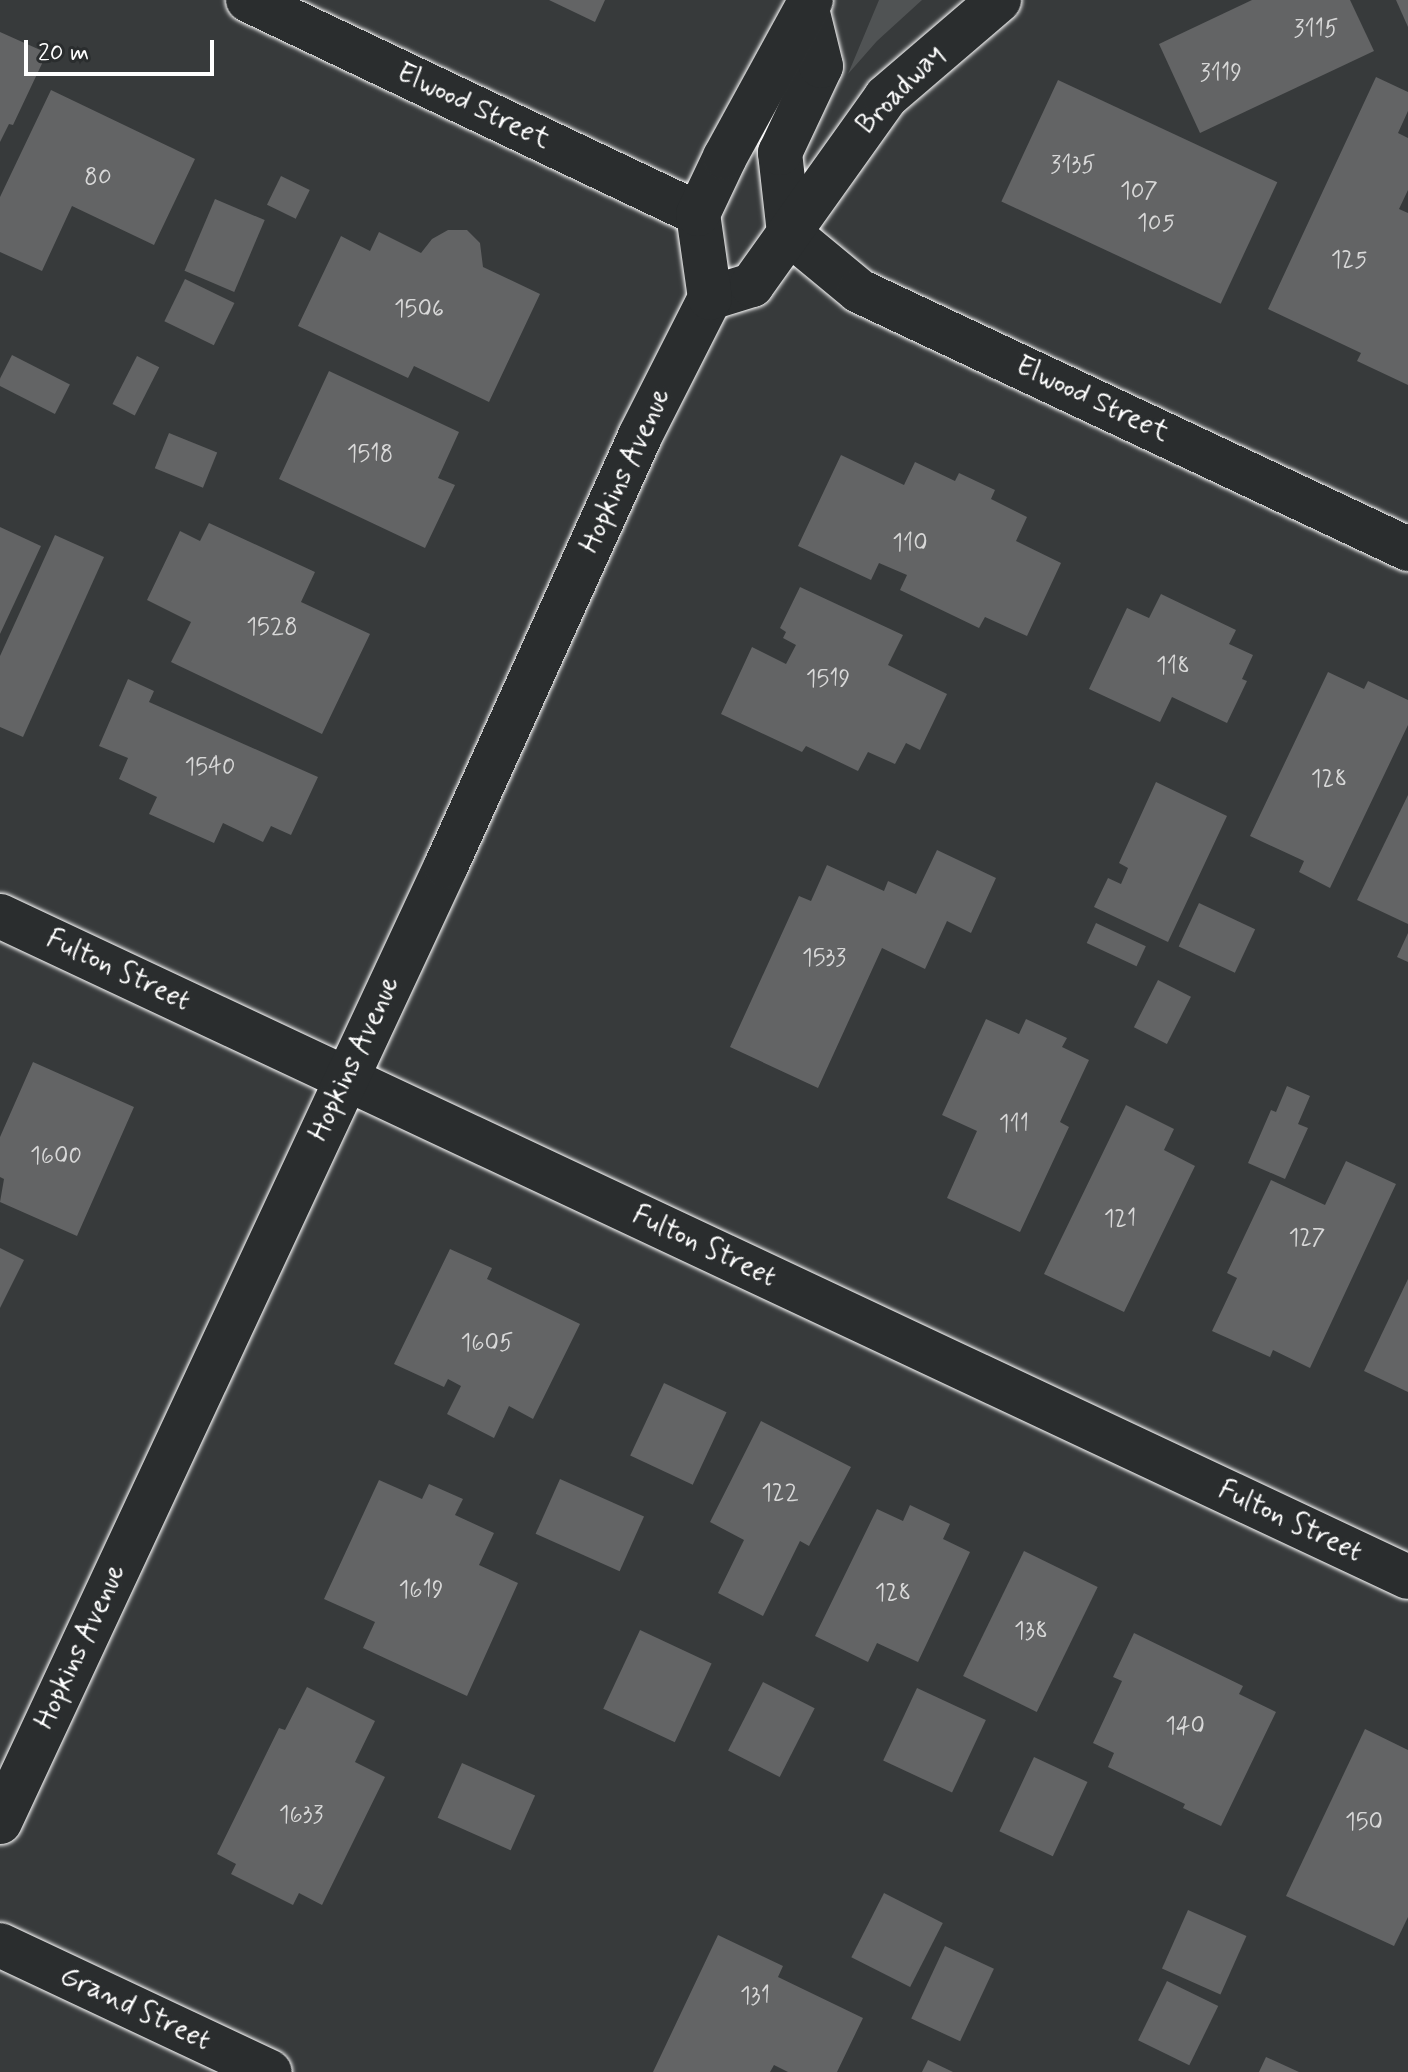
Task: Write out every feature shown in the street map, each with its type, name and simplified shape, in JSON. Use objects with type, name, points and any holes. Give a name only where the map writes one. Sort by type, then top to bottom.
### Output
[{"type":"street","name":"Elwood Street","points":[[248,0],[698,214]]},
{"type":"street","name":"Broadway","points":[[789,233],[886,97],[999,0]]},
{"type":"street","points":[[809,4],[821,66],[780,153],[789,233],[752,285],[710,298],[698,214],[725,157],[809,4]]},
{"type":"street","name":"Elwood Street","points":[[789,233],[859,291],[1408,549]]},
{"type":"street","name":"Hopkins Avenue","points":[[0,1822],[446,866],[640,436],[710,298]]},
{"type":"street","name":"Fulton Street","points":[[0,916],[1408,1577]]},
{"type":"street","name":"Grand Street","points":[[0,1945],[270,2072]]},
{"type":"shaded area","points":[[879,0],[922,0],[877,41],[848,74]]},
{"type":"building","points":[[549,0],[605,0],[595,22]]},
{"type":"building","points":[[1252,0],[1350,0],[1374,51],[1200,133],[1159,44]]},
{"type":"building","points":[[1396,0],[1408,0],[1408,27]]},
{"type":"building","points":[[0,32],[47,53],[13,125],[9,124],[0,142]]},
{"type":"building","points":[[1376,77],[1408,92],[1408,111],[1398,133],[1408,138],[1408,190],[1399,209],[1408,213],[1408,385],[1357,361],[1361,353],[1268,309]]},
{"type":"building","points":[[1058,80],[1277,182],[1221,304],[1001,201]]},
{"type":"building","points":[[51,90],[195,159],[154,245],[72,206],[42,271],[0,252],[0,197]]},
{"type":"building","points":[[281,176],[310,190],[296,219],[267,205]]},
{"type":"building","points":[[215,199],[265,220],[234,292],[185,271]]},
{"type":"building","points":[[448,230],[467,230],[480,243],[483,267],[540,294],[489,402],[414,366],[408,378],[298,326],[341,236],[370,251],[379,232],[421,253],[432,239]]},
{"type":"building","points":[[185,279],[234,303],[214,345],[164,321]]},
{"type":"building","points":[[12,355],[70,385],[55,414],[0,386],[0,379]]},
{"type":"building","points":[[137,356],[159,367],[135,415],[112,404]]},
{"type":"building","points":[[329,371],[459,432],[438,478],[455,485],[425,548],[279,479]]},
{"type":"building","points":[[169,433],[217,452],[203,488],[155,468]]},
{"type":"building","points":[[841,455],[904,485],[915,462],[955,481],[959,473],[995,490],[991,499],[1027,517],[1016,541],[1061,563],[1027,636],[985,617],[979,628],[900,590],[907,575],[879,563],[871,580],[798,546]]},
{"type":"building","points":[[209,523],[315,572],[301,602],[370,634],[322,734],[171,662],[191,622],[147,600],[180,531],[200,541]]},
{"type":"building","points":[[0,527],[41,546],[0,634]]},
{"type":"building","points":[[55,535],[104,557],[23,737],[0,727],[0,656]]},
{"type":"building","points":[[800,587],[903,635],[888,665],[947,694],[920,750],[906,743],[895,764],[868,752],[858,771],[806,746],[802,752],[721,714],[752,647],[786,664],[796,645],[783,638],[786,632],[780,628]]},
{"type":"building","points":[[1161,594],[1236,630],[1229,644],[1253,655],[1242,679],[1247,681],[1227,723],[1172,697],[1160,722],[1089,689],[1127,608],[1149,618]]},
{"type":"building","points":[[1328,672],[1364,689],[1368,681],[1408,700],[1408,725],[1330,888],[1299,872],[1304,861],[1250,836]]},
{"type":"building","points":[[128,679],[154,691],[149,702],[318,777],[291,835],[271,826],[263,842],[223,823],[214,843],[149,814],[157,797],[119,779],[128,758],[99,746]]},
{"type":"building","points":[[1156,782],[1227,816],[1168,942],[1094,907],[1108,878],[1121,884],[1128,868],[1119,863]]},
{"type":"building","points":[[1408,795],[1408,924],[1357,900]]},
{"type":"building","points":[[937,850],[996,878],[971,933],[947,921],[925,969],[882,948],[818,1088],[730,1047],[799,896],[811,901],[827,865],[884,891],[888,881],[916,894]]},
{"type":"building","points":[[1199,903],[1255,929],[1235,973],[1179,947]]},
{"type":"building","points":[[1096,923],[1146,946],[1137,966],[1087,943]]},
{"type":"building","points":[[1408,933],[1408,962],[1397,957]]},
{"type":"building","points":[[1158,980],[1191,997],[1167,1044],[1134,1027]]},
{"type":"building","points":[[986,1019],[1019,1034],[1026,1019],[1067,1038],[1062,1047],[1089,1060],[1060,1122],[1069,1127],[1020,1232],[947,1198],[977,1131],[942,1115]]},
{"type":"building","points":[[33,1062],[134,1107],[77,1236],[0,1202],[4,1179],[0,1177],[0,1137]]},
{"type":"building","points":[[1287,1086],[1310,1096],[1298,1124],[1308,1128],[1285,1179],[1248,1163],[1271,1110],[1276,1112]]},
{"type":"building","points":[[1126,1105],[1174,1129],[1164,1150],[1195,1166],[1124,1312],[1044,1274]]},
{"type":"building","points":[[1346,1161],[1396,1184],[1310,1368],[1273,1350],[1270,1357],[1212,1331],[1237,1278],[1227,1273],[1271,1180],[1325,1205]]},
{"type":"building","points":[[0,1248],[24,1260],[0,1308]]},
{"type":"building","points":[[450,1249],[492,1268],[487,1279],[580,1324],[533,1419],[509,1406],[494,1438],[447,1414],[461,1386],[448,1379],[444,1387],[394,1364]]},
{"type":"building","points":[[1408,1279],[1408,1392],[1364,1371]]},
{"type":"building","points":[[664,1383],[727,1412],[693,1485],[630,1456]]},
{"type":"building","points":[[761,1421],[851,1467],[809,1546],[800,1541],[763,1616],[718,1593],[744,1540],[710,1522]]},
{"type":"building","points":[[560,1479],[644,1516],[620,1571],[536,1534]]},
{"type":"building","points":[[379,1480],[422,1499],[429,1484],[463,1499],[455,1515],[494,1533],[479,1565],[518,1583],[467,1696],[363,1648],[375,1622],[324,1599]]},
{"type":"building","points":[[910,1505],[950,1524],[943,1539],[970,1552],[918,1662],[877,1643],[868,1662],[815,1636],[877,1509],[903,1521]]},
{"type":"building","points":[[1024,1551],[1098,1587],[1037,1712],[963,1676]]},
{"type":"building","points":[[640,1630],[712,1663],[675,1742],[603,1709]]},
{"type":"building","points":[[1134,1633],[1243,1686],[1239,1694],[1276,1712],[1221,1826],[1183,1808],[1185,1804],[1108,1767],[1114,1753],[1093,1743],[1122,1681],[1113,1677]]},
{"type":"building","points":[[763,1682],[815,1708],[780,1777],[728,1751]]},
{"type":"building","points":[[307,1687],[375,1721],[355,1762],[385,1777],[322,1905],[299,1893],[293,1905],[231,1874],[236,1864],[217,1854],[279,1728],[285,1730]]},
{"type":"building","points":[[917,1688],[986,1720],[952,1793],[883,1761]]},
{"type":"building","points":[[1365,1729],[1408,1750],[1408,1917],[1394,1946],[1286,1896]]},
{"type":"building","points":[[1034,1757],[1087,1782],[1053,1856],[999,1831]]},
{"type":"building","points":[[462,1763],[535,1796],[511,1850],[438,1818]]},
{"type":"building","points":[[884,1893],[943,1923],[910,1987],[851,1957]]},
{"type":"building","points":[[1188,1910],[1246,1936],[1220,1994],[1162,1968]]},
{"type":"building","points":[[718,1935],[783,1966],[778,1977],[863,2018],[837,2072],[788,2072],[774,2065],[770,2072],[653,2072]]},
{"type":"building","points":[[945,1946],[994,1969],[960,2041],[911,2019]]},
{"type":"building","points":[[1167,1981],[1218,2006],[1189,2065],[1138,2040]]},
{"type":"building","points":[[1266,2057],[1299,2072],[1259,2072]]},
{"type":"building","points":[[928,2060],[953,2072],[922,2072]]}]
